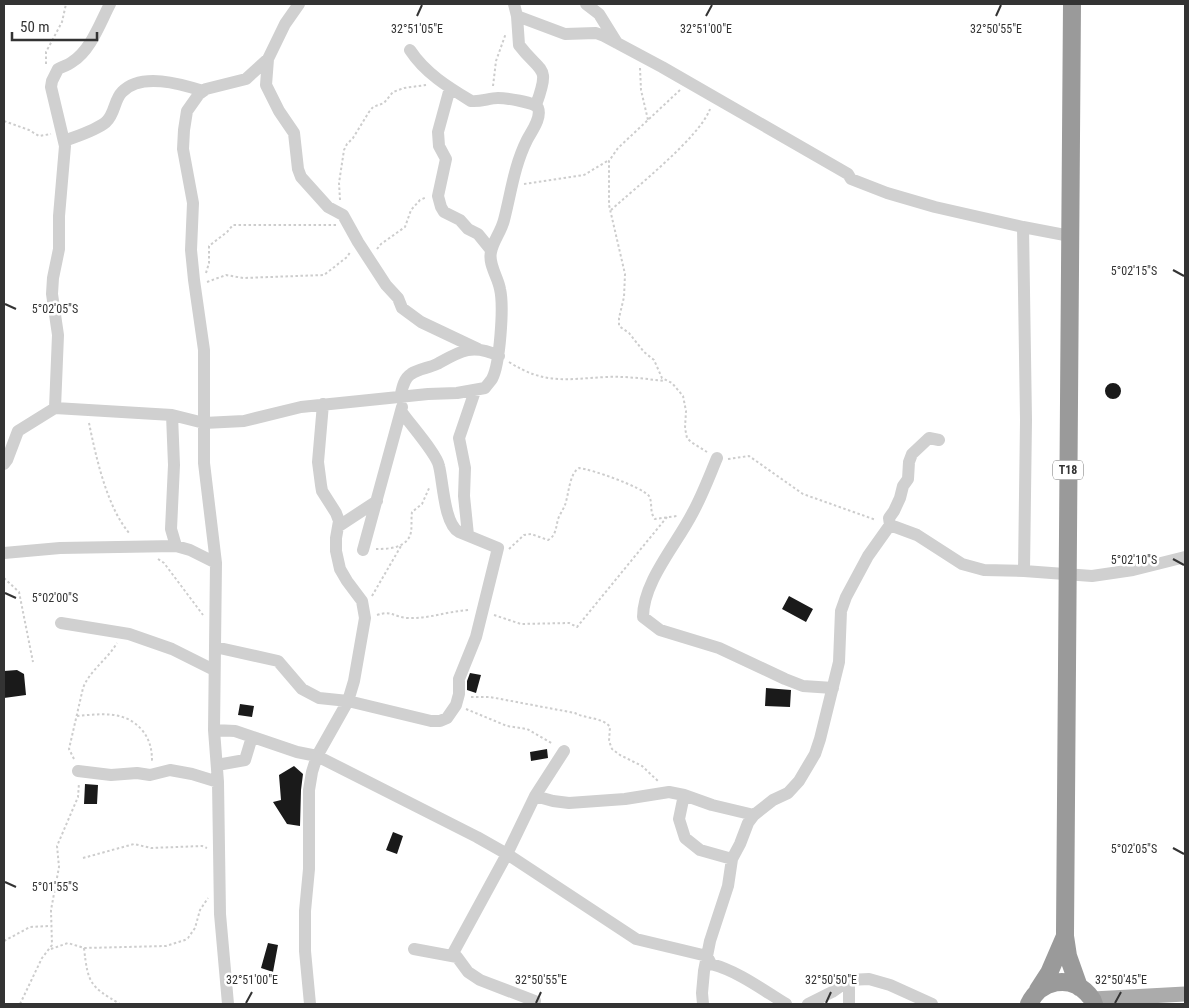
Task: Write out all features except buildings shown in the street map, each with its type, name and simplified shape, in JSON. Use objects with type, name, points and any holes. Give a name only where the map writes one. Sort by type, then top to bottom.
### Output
[{"type":"highway","name":"T18","points":[[1072,4],[1068,575],[1065,712],[1065,936],[1068,956],[1079,987]]},
{"type":"highway","name":"T18","points":[[1034,997],[1049,973],[1065,936]]},
{"type":"highway","name":"T18","points":[[1034,997],[1044,986],[1058,982],[1073,984],[1079,987],[1093,1002]]},
{"type":"main road","points":[[1093,1002],[1185,994]]},
{"type":"street","points":[[55,408],[58,335],[52,294],[52,278],[59,249],[64,137],[52,94],[52,81],[58,69],[70,64],[84,51],[110,4]]},
{"type":"street","points":[[299,4],[285,24],[268,59],[266,85],[279,111],[294,133],[299,174],[328,206],[346,220],[386,285],[396,294],[402,308],[421,322],[478,349],[498,356]]},
{"type":"street","points":[[586,4],[599,14],[617,43]]},
{"type":"street","points":[[604,4],[605,24]]},
{"type":"street","points":[[516,10],[565,34],[596,33],[617,43],[848,174],[851,178],[887,194],[935,207],[1070,236]]},
{"type":"street","points":[[4,464],[18,431],[55,408],[172,415],[204,423],[244,421],[301,407],[323,404],[475,391],[485,388],[492,379],[498,356],[502,300],[500,287],[491,262],[491,250],[504,220],[511,186],[520,157],[536,121],[538,110],[536,105],[542,88],[543,73],[536,62],[519,44],[516,10]]},
{"type":"street","points":[[410,50],[417,61],[447,86],[472,101],[497,98],[536,105]]},
{"type":"street","points":[[228,1004],[219,882],[218,782],[214,730],[216,563],[204,463],[204,350],[192,250],[193,203],[183,149],[187,111],[194,99],[203,91],[246,79],[268,59]]},
{"type":"street","points":[[64,137],[104,123],[110,117],[122,92],[136,84],[161,81],[175,82],[203,91]]},
{"type":"street","points":[[447,86],[438,132],[439,146],[446,159],[439,202],[444,212],[460,220],[468,229],[476,233],[491,250]]},
{"type":"street","points":[[1023,227],[1026,420],[1024,571]]},
{"type":"street","points":[[363,550],[401,411],[404,381],[411,374],[447,357],[466,350],[478,349]]},
{"type":"street","points":[[468,535],[464,496],[465,468],[459,438],[475,391]]},
{"type":"street","points":[[310,1004],[305,952],[305,911],[309,869],[309,790],[313,763],[316,756],[348,701],[354,681],[364,615],[362,600],[340,569],[336,551],[336,538],[340,526],[336,513],[325,496],[321,485],[318,462],[323,404]]},
{"type":"street","points":[[215,647],[278,661],[304,690],[324,699],[348,701],[431,721],[440,721],[447,718],[458,700],[459,679],[476,637],[498,547],[453,528],[444,495],[440,465],[401,411]]},
{"type":"street","points":[[172,415],[174,465],[172,529],[176,546]]},
{"type":"street","points":[[703,1004],[702,993],[707,956],[728,886],[732,859],[748,823],[754,815],[773,800],[788,793],[799,781],[815,754],[839,662],[841,611],[846,597],[868,556],[890,525],[889,518],[908,479],[909,462],[912,454],[929,438],[939,440]]},
{"type":"street","points":[[717,458],[692,514],[659,570],[643,607],[643,617],[660,630],[719,648],[803,686],[833,688]]},
{"type":"street","points":[[340,526],[377,501]]},
{"type":"street","points":[[890,525],[916,535],[962,564],[984,570],[1092,576],[1113,574],[1185,558]]},
{"type":"street","points":[[4,553],[60,548],[176,546],[190,550],[216,563]]},
{"type":"street","points":[[61,623],[133,636],[172,649],[214,670]]},
{"type":"street","points":[[214,730],[235,732],[297,752],[316,756],[507,854],[636,939],[707,956],[711,964],[721,966],[748,980],[786,1004]]},
{"type":"street","points":[[217,765],[245,760],[252,737]]},
{"type":"street","points":[[452,956],[507,854],[535,796],[564,751]]},
{"type":"street","points":[[78,771],[111,775],[137,773],[152,775],[170,770],[218,782]]},
{"type":"street","points":[[535,796],[569,803],[625,799],[669,792],[754,815]]},
{"type":"street","points":[[684,795],[679,819],[686,838],[700,850],[732,859]]},
{"type":"street","points":[[414,949],[452,956],[462,962],[468,972],[480,980],[535,1001]]},
{"type":"street","points":[[808,1004],[832,992],[849,980],[869,979],[879,981],[932,1004]]},
{"type":"street","points":[[849,980],[850,1004]]},
{"type":"path","points":[[52,81],[45,62],[45,56],[62,22],[66,4]]},
{"type":"path","points":[[483,101],[493,86],[496,61],[506,32]]},
{"type":"path","points":[[640,55],[640,90],[648,120]]},
{"type":"path","points":[[511,186],[584,176],[609,160],[618,148],[688,83]]},
{"type":"path","points":[[351,250],[347,257],[324,274],[243,278],[226,275],[205,283],[209,263],[208,247],[233,225],[346,220],[339,183],[342,155],[347,144],[354,138],[369,112],[384,103],[393,92],[398,90],[447,86]]},
{"type":"path","points":[[610,210],[667,160],[700,127],[708,115],[715,98]]},
{"type":"path","points":[[4,121],[29,130],[39,136],[64,137]]},
{"type":"path","points":[[609,160],[610,210],[625,274],[624,297],[618,324],[654,360],[663,379],[672,383],[683,396],[685,402],[685,428],[689,440],[723,460],[749,456],[803,494],[890,525]]},
{"type":"path","points":[[370,260],[381,244],[405,226],[408,214],[417,202],[440,191]]},
{"type":"path","points":[[498,356],[524,372],[550,380],[607,377],[668,381]]},
{"type":"path","points":[[86,410],[95,452],[113,508],[126,530],[143,548],[164,563],[215,630]]},
{"type":"path","points":[[495,563],[524,535],[531,534],[547,540],[551,539],[565,506],[573,475],[575,470],[579,468],[599,473],[642,491],[649,497],[651,513],[654,518],[692,514]]},
{"type":"path","points":[[364,615],[401,546],[410,537],[412,512],[422,504],[431,484],[441,477]]},
{"type":"path","points":[[364,615],[388,612],[405,618],[430,617],[468,610],[482,610],[521,624],[569,622],[577,627],[667,517]]},
{"type":"path","points":[[363,550],[387,549],[401,546]]},
{"type":"path","points":[[4,578],[19,592],[33,662]]},
{"type":"path","points":[[50,950],[52,946],[51,910],[59,867],[57,846],[78,797],[78,771],[69,749],[86,680],[106,659],[116,644],[133,636]]},
{"type":"path","points":[[458,700],[490,697],[575,713],[582,717],[606,722],[610,727],[609,741],[612,749],[642,766],[669,792]]},
{"type":"path","points":[[458,700],[507,726],[527,730],[564,751]]},
{"type":"path","points":[[77,716],[118,715],[128,718],[138,725],[147,736],[151,746],[152,775]]},
{"type":"path","points":[[83,858],[134,844],[151,848],[202,846],[219,856]]},
{"type":"path","points":[[20,1004],[42,958],[50,950],[68,943],[84,948],[166,946],[185,940],[195,928],[200,910],[219,882]]},
{"type":"path","points":[[4,941],[30,927],[50,926]]},
{"type":"path","points":[[84,948],[86,964],[93,986],[120,1004]]}]
